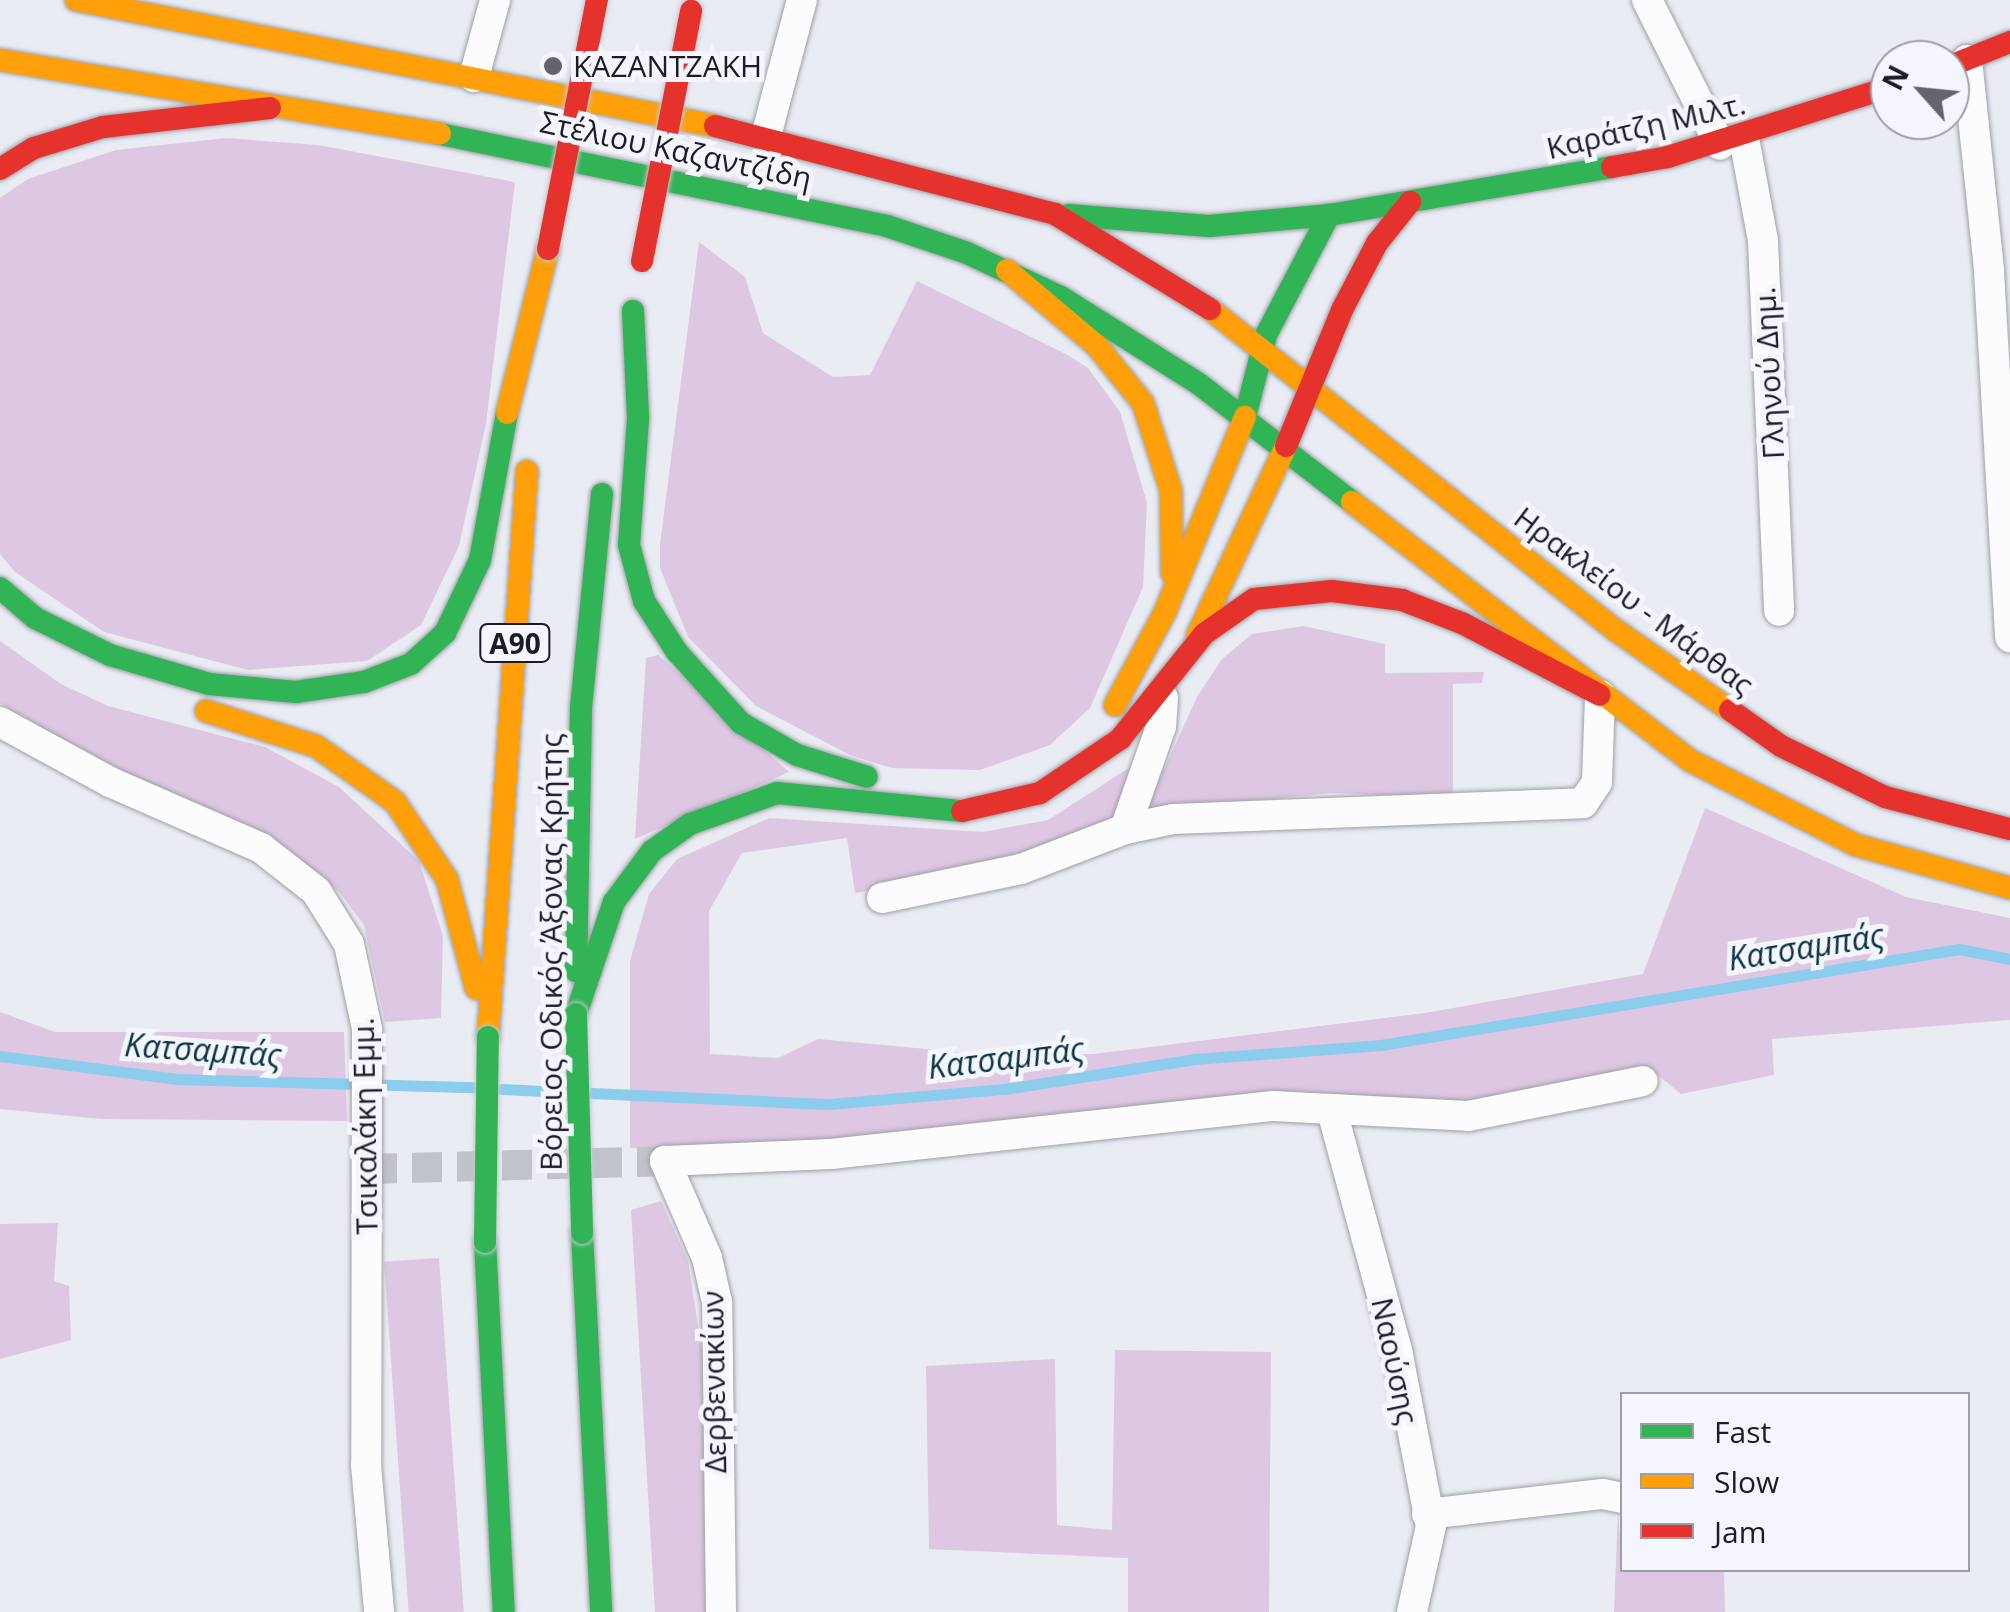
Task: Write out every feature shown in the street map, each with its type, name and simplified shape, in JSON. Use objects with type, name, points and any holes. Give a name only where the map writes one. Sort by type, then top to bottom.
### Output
[{"type":"main road","name":"Στέλιου Καζαντζίδη","points":[[76,0],[766,136],[1055,214],[1262,346]]},
{"type":"main road","name":"Βόρειος Οδικός Άξονας Κρήτης","points":[[504,1612],[486,1242],[488,1037],[530,438],[548,249],[597,0]]},
{"type":"main road","points":[[613,418],[692,6]]},
{"type":"main road","points":[[1970,58],[2010,42]]},
{"type":"main road","name":"Στέλιου Καζαντζίδη","points":[[0,60],[519,147],[887,226],[1006,270],[1104,322],[1286,446]]},
{"type":"main road","name":"Καράτζη Μιλτ.","points":[[1055,214],[1209,226],[1328,215],[1732,141],[1870,93]]},
{"type":"main road","points":[[0,169],[34,148],[103,127],[270,108]]},
{"type":"main road","points":[[1189,652],[1378,243],[1410,202]]},
{"type":"main road","points":[[633,311],[638,419],[629,545],[636,580],[688,667],[729,712],[766,740],[884,781],[940,789],[996,784],[1052,760],[1103,719],[1165,612],[1245,417],[1262,346],[1328,215]]},
{"type":"main road","points":[[0,588],[34,618],[110,655],[209,684],[296,692],[364,682],[411,664],[445,633],[480,560],[502,434],[548,249]]},
{"type":"main road","points":[[1006,270],[1114,363],[1154,424],[1175,521],[1165,612]]},
{"type":"main road","name":"Ηρακλείου - Μάρθας","points":[[1262,346],[1614,628],[1781,746],[1885,797],[2010,828]]},
{"type":"main road","points":[[1286,446],[1680,754],[1815,827],[1907,863],[2010,888]]},
{"type":"main road","name":"Βόρειος Οδικός Άξονας Κρήτης","points":[[601,1612],[582,1233],[576,1014],[581,708],[606,468]]},
{"type":"main road","points":[[576,1014],[618,895],[652,851],[690,824],[777,793],[908,811],[995,808],[1083,769],[1162,691],[1189,652],[1222,618],[1254,599],[1314,591],[1366,594],[1448,616],[1600,695]]},
{"type":"main road","points":[[0,620],[33,645]]},
{"type":"main road","points":[[186,706],[296,736],[349,766],[416,824],[455,904],[488,1037]]},
{"type":"street","points":[[474,77],[494,0]]},
{"type":"street","points":[[766,136],[802,0]]},
{"type":"street","name":"Γληνού Δημ.","points":[[1647,0],[1732,141],[1762,241],[1779,611]]},
{"type":"street","points":[[1969,140],[1990,287],[2010,637]]},
{"type":"street","points":[[1125,829],[1161,727],[1162,691]]},
{"type":"street","points":[[882,898],[1021,870],[1125,829],[1173,818],[1584,804],[1598,782],[1600,695]]},
{"type":"street","name":"Τσικαλάκη Εμμ.","points":[[0,722],[110,782],[261,848],[316,891],[349,944],[367,1029],[366,1465],[380,1612]]},
{"type":"street","points":[[1332,1110],[1468,1116],[1643,1081]]},
{"type":"street","name":"Δερβενακίων","points":[[721,1612],[717,1302],[707,1258],[665,1161],[831,1154],[1242,1108],[1332,1110]]},
{"type":"street","name":"Ναούσης","points":[[1332,1110],[1396,1350],[1427,1514],[1431,1542],[1412,1612]]},
{"type":"street","points":[[1427,1514],[1603,1494],[1620,1498]]},
{"type":"shaded area","points":[[226,138],[318,145],[515,182],[486,424],[459,546],[421,625],[367,661],[248,670],[104,632],[15,572],[0,554],[0,198],[28,179],[116,150]]},
{"type":"shaded area","points":[[699,242],[745,277],[763,333],[833,377],[870,375],[917,281],[1088,368],[1120,412],[1147,503],[1143,587],[1090,708],[1050,745],[980,770],[892,768],[850,755],[756,706],[688,637],[660,568],[660,544]]},
{"type":"shaded area","points":[[1304,626],[1385,644],[1385,673],[1484,672],[1482,683],[1453,684],[1453,798],[1331,793],[1145,811],[1197,697],[1222,659],[1252,634]]},
{"type":"shaded area","points":[[0,641],[61,684],[108,706],[265,747],[339,787],[419,861],[443,936],[441,1018],[385,1022],[364,925],[340,893],[292,852],[251,826],[118,775],[0,703]]},
{"type":"shaded area","points":[[658,655],[789,772],[635,839],[646,658]]},
{"type":"shaded area","points":[[1135,764],[1114,817],[1091,834],[962,875],[855,893],[847,838],[742,853],[709,911],[710,1054],[778,1058],[818,1039],[1003,1056],[1093,1054],[1425,1013],[1643,974],[1705,808],[1906,897],[2010,918],[2010,1020],[1772,1039],[1774,1075],[1681,1094],[1655,1073],[1519,1102],[810,1146],[630,1148],[630,961],[649,894],[677,859],[769,818],[983,832],[1048,820]]},
{"type":"shaded area","points":[[0,1012],[55,1032],[344,1032],[347,1121],[101,1119],[0,1109]]},
{"type":"shaded area","points":[[661,1201],[688,1261],[706,1377],[713,1612],[655,1612],[631,1210]]},
{"type":"shaded area","points":[[58,1223],[54,1281],[69,1286],[71,1340],[0,1359],[0,1224]]},
{"type":"shaded area","points":[[439,1258],[464,1612],[409,1612],[384,1262]]},
{"type":"shaded area","points":[[1115,1350],[1271,1352],[1269,1612],[1128,1612],[1128,1558],[929,1549],[926,1366],[1055,1359],[1057,1525],[1112,1530]]},
{"type":"shaded area","points":[[1618,1509],[1620,1572],[1724,1572],[1725,1612],[1614,1612]]},
{"type":"waterway","name":"Κατσαμπάς","points":[[592,1093],[829,1104],[1005,1089],[1195,1059],[1381,1045],[1959,949],[2010,959]]},
{"type":"waterway","name":"Κατσαμπάς","points":[[0,1056],[178,1079],[473,1087]]},
{"type":"waterway","name":"Κατσαμπάς","points":[[502,1089],[563,1092]]},
{"type":"tunnel","points":[[367,1169],[665,1161]]},
{"type":"traffic: fast","points":[[440,134],[887,226],[967,253],[1061,297],[1199,384],[1352,502]]},
{"type":"traffic: fast","points":[[1245,417],[1266,335],[1329,215],[1612,167]]},
{"type":"traffic: fast","points":[[1068,215],[1209,226],[1329,215]]},
{"type":"traffic: fast","points":[[633,311],[638,419],[629,545],[644,601],[677,652],[741,723],[797,755],[867,777]]},
{"type":"traffic: fast","points":[[0,588],[35,618],[110,655],[209,684],[296,692],[364,682],[411,664],[445,633],[480,560],[507,413]]},
{"type":"traffic: fast","points":[[576,971],[581,708],[602,494]]},
{"type":"traffic: fast","points":[[576,1014],[614,902],[652,851],[690,824],[777,793],[962,811]]},
{"type":"traffic: fast","points":[[576,1014],[582,1233]]},
{"type":"traffic: fast","points":[[485,1242],[488,1037]]},
{"type":"traffic: fast","points":[[582,1233],[601,1612]]},
{"type":"traffic: fast","points":[[485,1242],[504,1612]]},
{"type":"traffic: slow","points":[[76,0],[715,126]]},
{"type":"traffic: slow","points":[[0,60],[440,134]]},
{"type":"traffic: slow","points":[[507,413],[548,249]]},
{"type":"traffic: slow","points":[[1007,270],[1097,346],[1143,403],[1171,491],[1172,573]]},
{"type":"traffic: slow","points":[[1210,309],[1614,629],[1730,710]]},
{"type":"traffic: slow","points":[[1115,705],[1165,612],[1245,417]]},
{"type":"traffic: slow","points":[[1197,636],[1286,446]]},
{"type":"traffic: slow","points":[[488,1037],[527,471]]},
{"type":"traffic: slow","points":[[1352,502],[1691,761],[1856,845],[2010,888]]},
{"type":"traffic: slow","points":[[206,711],[316,746],[395,802],[447,879],[476,988]]},
{"type":"traffic: jam","points":[[548,249],[597,0]]},
{"type":"traffic: jam","points":[[642,261],[691,11]]},
{"type":"traffic: jam","points":[[1970,58],[2010,42]]},
{"type":"traffic: jam","points":[[1612,167],[1668,157],[1870,93]]},
{"type":"traffic: jam","points":[[0,169],[34,148],[103,127],[270,108]]},
{"type":"traffic: jam","points":[[715,126],[1055,214],[1210,309]]},
{"type":"traffic: jam","points":[[1286,446],[1343,308],[1377,243],[1410,202]]},
{"type":"traffic: jam","points":[[962,811],[1040,793],[1120,739],[1204,634],[1254,599],[1332,591],[1402,600],[1464,624],[1600,695]]},
{"type":"traffic: jam","points":[[1730,710],[1781,746],[1885,797],[2010,829]]},
{"type":"place","name":"ΚΑΖΑΝΤΖΑΚΗ","points":[[553,66]]}]
